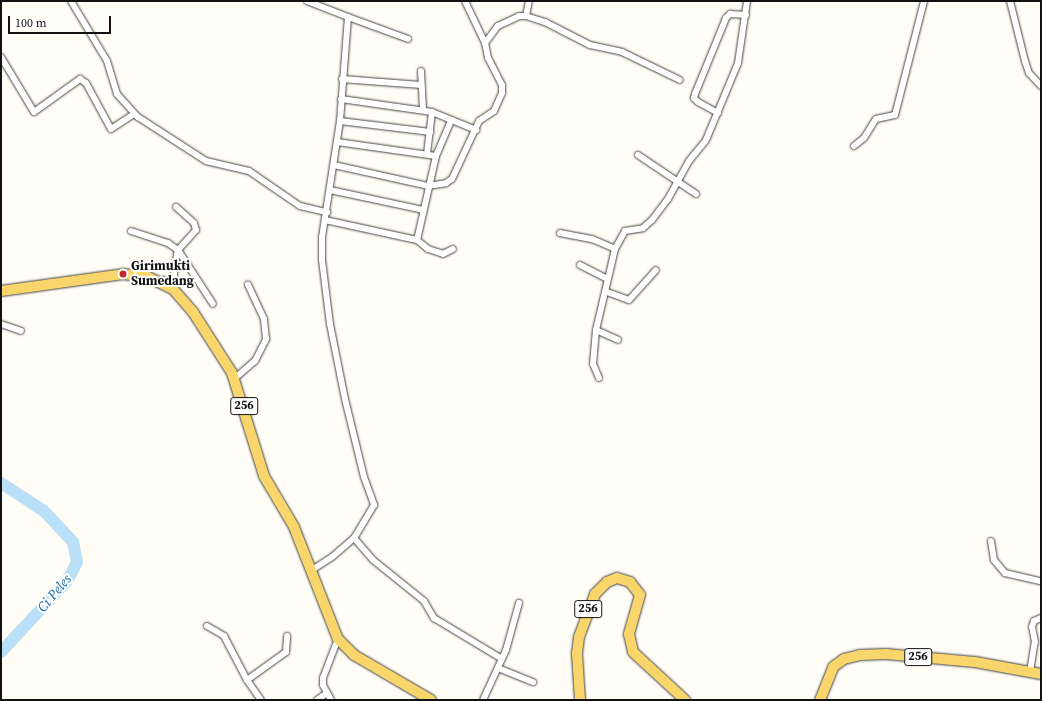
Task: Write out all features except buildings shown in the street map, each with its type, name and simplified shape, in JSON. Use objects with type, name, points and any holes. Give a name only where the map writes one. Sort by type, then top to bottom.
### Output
[{"type":"main road","name":"256","points":[[1,291],[123,274],[141,275],[157,280],[173,289],[187,304],[234,379],[264,476],[292,523],[312,570],[338,639],[354,656],[430,700]]},
{"type":"main road","name":"256","points":[[580,700],[577,653],[579,636],[595,594],[607,582],[617,578],[630,582],[640,595],[629,634],[633,652],[685,700]]},
{"type":"main road","name":"256","points":[[820,700],[833,667],[852,656],[886,654],[975,662],[1041,674]]},
{"type":"street","points":[[71,1],[107,61],[117,94],[134,114],[200,158],[249,171],[300,206],[327,212]]},
{"type":"street","points":[[306,1],[408,39]]},
{"type":"street","points":[[334,166],[428,186],[446,183],[452,179],[481,118],[494,111],[502,93],[502,85],[488,58],[485,43],[465,1]]},
{"type":"street","points":[[526,16],[529,1]]},
{"type":"street","points":[[598,378],[593,364],[596,330],[607,292],[607,279],[615,249],[625,231],[643,228],[652,220],[678,181],[688,161],[706,140],[738,62],[747,1]]},
{"type":"street","points":[[854,146],[864,138],[876,119],[895,115],[924,1]]},
{"type":"street","points":[[1010,1],[1029,73],[1041,86]]},
{"type":"street","points":[[718,112],[698,102],[694,98],[695,94],[726,18],[730,14],[746,15]]},
{"type":"street","points":[[485,43],[498,26],[526,16],[552,26],[576,40],[622,52],[680,80]]},
{"type":"street","points":[[312,570],[332,557],[354,538],[373,510],[374,503],[364,477],[330,324],[322,260],[325,220],[340,121],[342,79],[348,17]]},
{"type":"street","points":[[1,57],[34,112],[80,79],[86,83],[111,129],[134,114]]},
{"type":"street","points":[[421,71],[423,110]]},
{"type":"street","points":[[342,79],[421,85]]},
{"type":"street","points":[[341,99],[432,112],[476,130]]},
{"type":"street","points":[[427,154],[432,112]]},
{"type":"street","points":[[417,240],[436,156],[451,120]]},
{"type":"street","points":[[340,121],[430,132]]},
{"type":"street","points":[[337,142],[436,156]]},
{"type":"street","points":[[638,155],[696,194]]},
{"type":"street","points":[[330,190],[423,210]]},
{"type":"street","points":[[157,280],[173,280],[178,250],[194,233],[196,226],[176,207]]},
{"type":"street","points":[[325,220],[417,240],[432,251],[447,253],[453,249]]},
{"type":"street","points":[[131,231],[168,243],[178,250],[213,304]]},
{"type":"street","points":[[560,233],[592,239],[615,249]]},
{"type":"street","points":[[580,265],[607,279]]},
{"type":"street","points":[[607,292],[629,300],[656,270]]},
{"type":"street","points":[[234,379],[255,361],[266,339],[264,318],[248,285]]},
{"type":"street","points":[[1,324],[21,331]]},
{"type":"street","points":[[596,330],[618,340]]},
{"type":"street","points":[[354,538],[373,560],[424,601],[434,618],[502,659]]},
{"type":"street","points":[[991,541],[994,560],[1005,573],[1041,581]]},
{"type":"street","points":[[483,700],[509,641],[519,603]]},
{"type":"street","points":[[1030,672],[1038,643],[1031,631],[1033,622],[1041,618]]},
{"type":"street","points":[[207,626],[224,636],[247,680],[261,700]]},
{"type":"street","points":[[247,680],[286,652],[287,636]]},
{"type":"street","points":[[331,700],[327,693],[323,678],[338,639]]},
{"type":"street","points":[[498,668],[533,682]]},
{"type":"street","points":[[317,700],[327,693]]},
{"type":"waterway","name":"Ci Peles","points":[[1,483],[44,511],[73,542],[77,562],[68,580],[1,652]]},
{"type":"place","name":"Girimukti Sumedang","points":[[123,274]]}]
